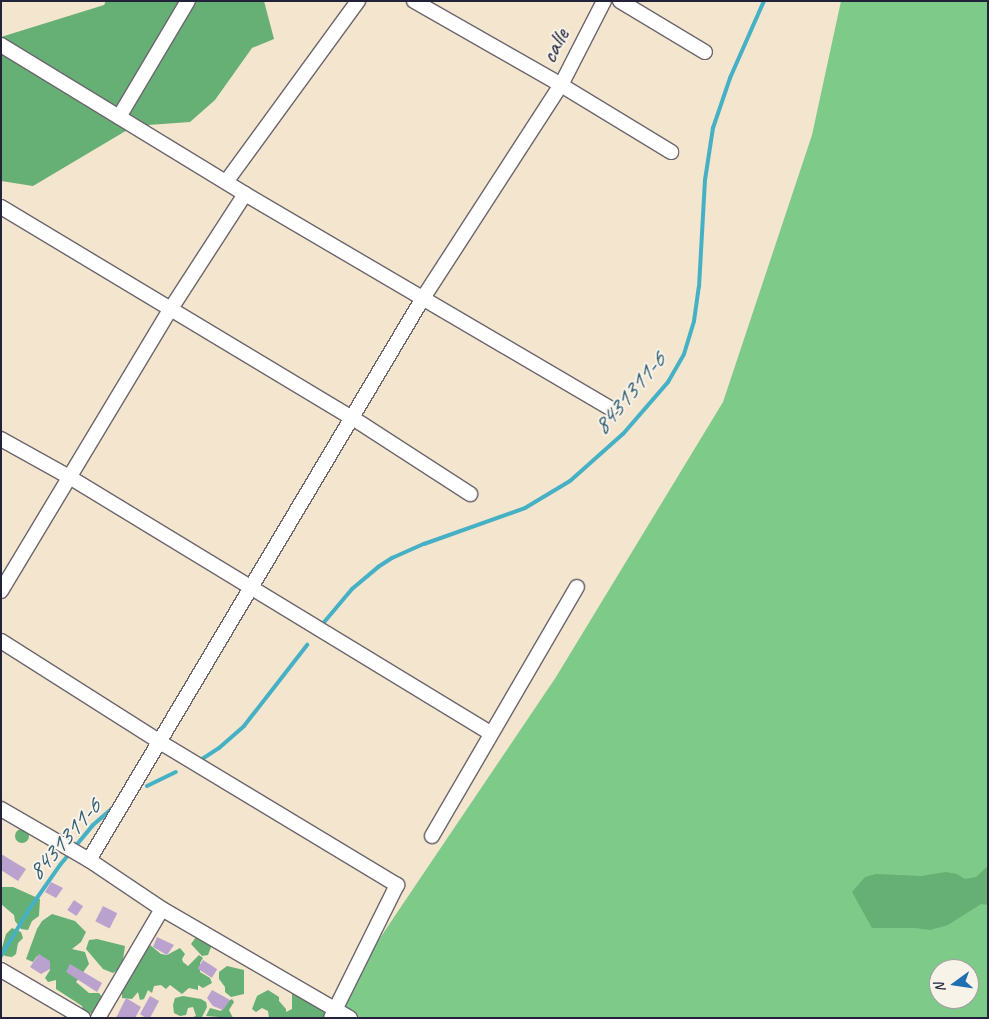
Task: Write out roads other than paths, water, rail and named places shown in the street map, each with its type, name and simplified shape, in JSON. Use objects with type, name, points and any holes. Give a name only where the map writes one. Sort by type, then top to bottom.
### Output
[{"type":"street","points":[[119,117],[188,1]]},
{"type":"street","points":[[226,182],[358,1]]},
{"type":"street","points":[[414,1],[560,85],[671,152]]},
{"type":"street","name":"calle","points":[[89,860],[423,298],[560,85],[604,1]]},
{"type":"street","points":[[620,1],[706,52]]},
{"type":"street","points":[[1,45],[245,194],[610,409]]},
{"type":"street","points":[[1,591],[71,478],[170,310],[245,194]]},
{"type":"street","points":[[1,207],[351,418],[470,494]]},
{"type":"street","points":[[1,439],[71,478],[490,734]]},
{"type":"street","points":[[432,836],[576,587]]},
{"type":"street","points":[[1,641],[160,742],[397,885],[333,1014]]},
{"type":"street","points":[[1,809],[89,860],[162,909],[333,1014],[350,1018]]},
{"type":"street","points":[[98,1018],[162,909]]},
{"type":"street","points":[[1,970],[83,1018]]},
{"type":"waterway","name":"8431311-6","points":[[320,627],[352,589],[392,558],[424,544],[525,508],[570,481],[623,434],[668,382],[684,354],[694,321],[699,287],[705,180],[713,128],[730,78],[764,1]]},
{"type":"waterway","name":"8431311-6","points":[[199,761],[219,748],[244,726],[307,645]]},
{"type":"waterway","name":"8431311-6","points":[[147,786],[176,772]]},
{"type":"waterway","name":"8431311-6","points":[[1,956],[30,908],[60,865],[93,825],[114,807]]}]
